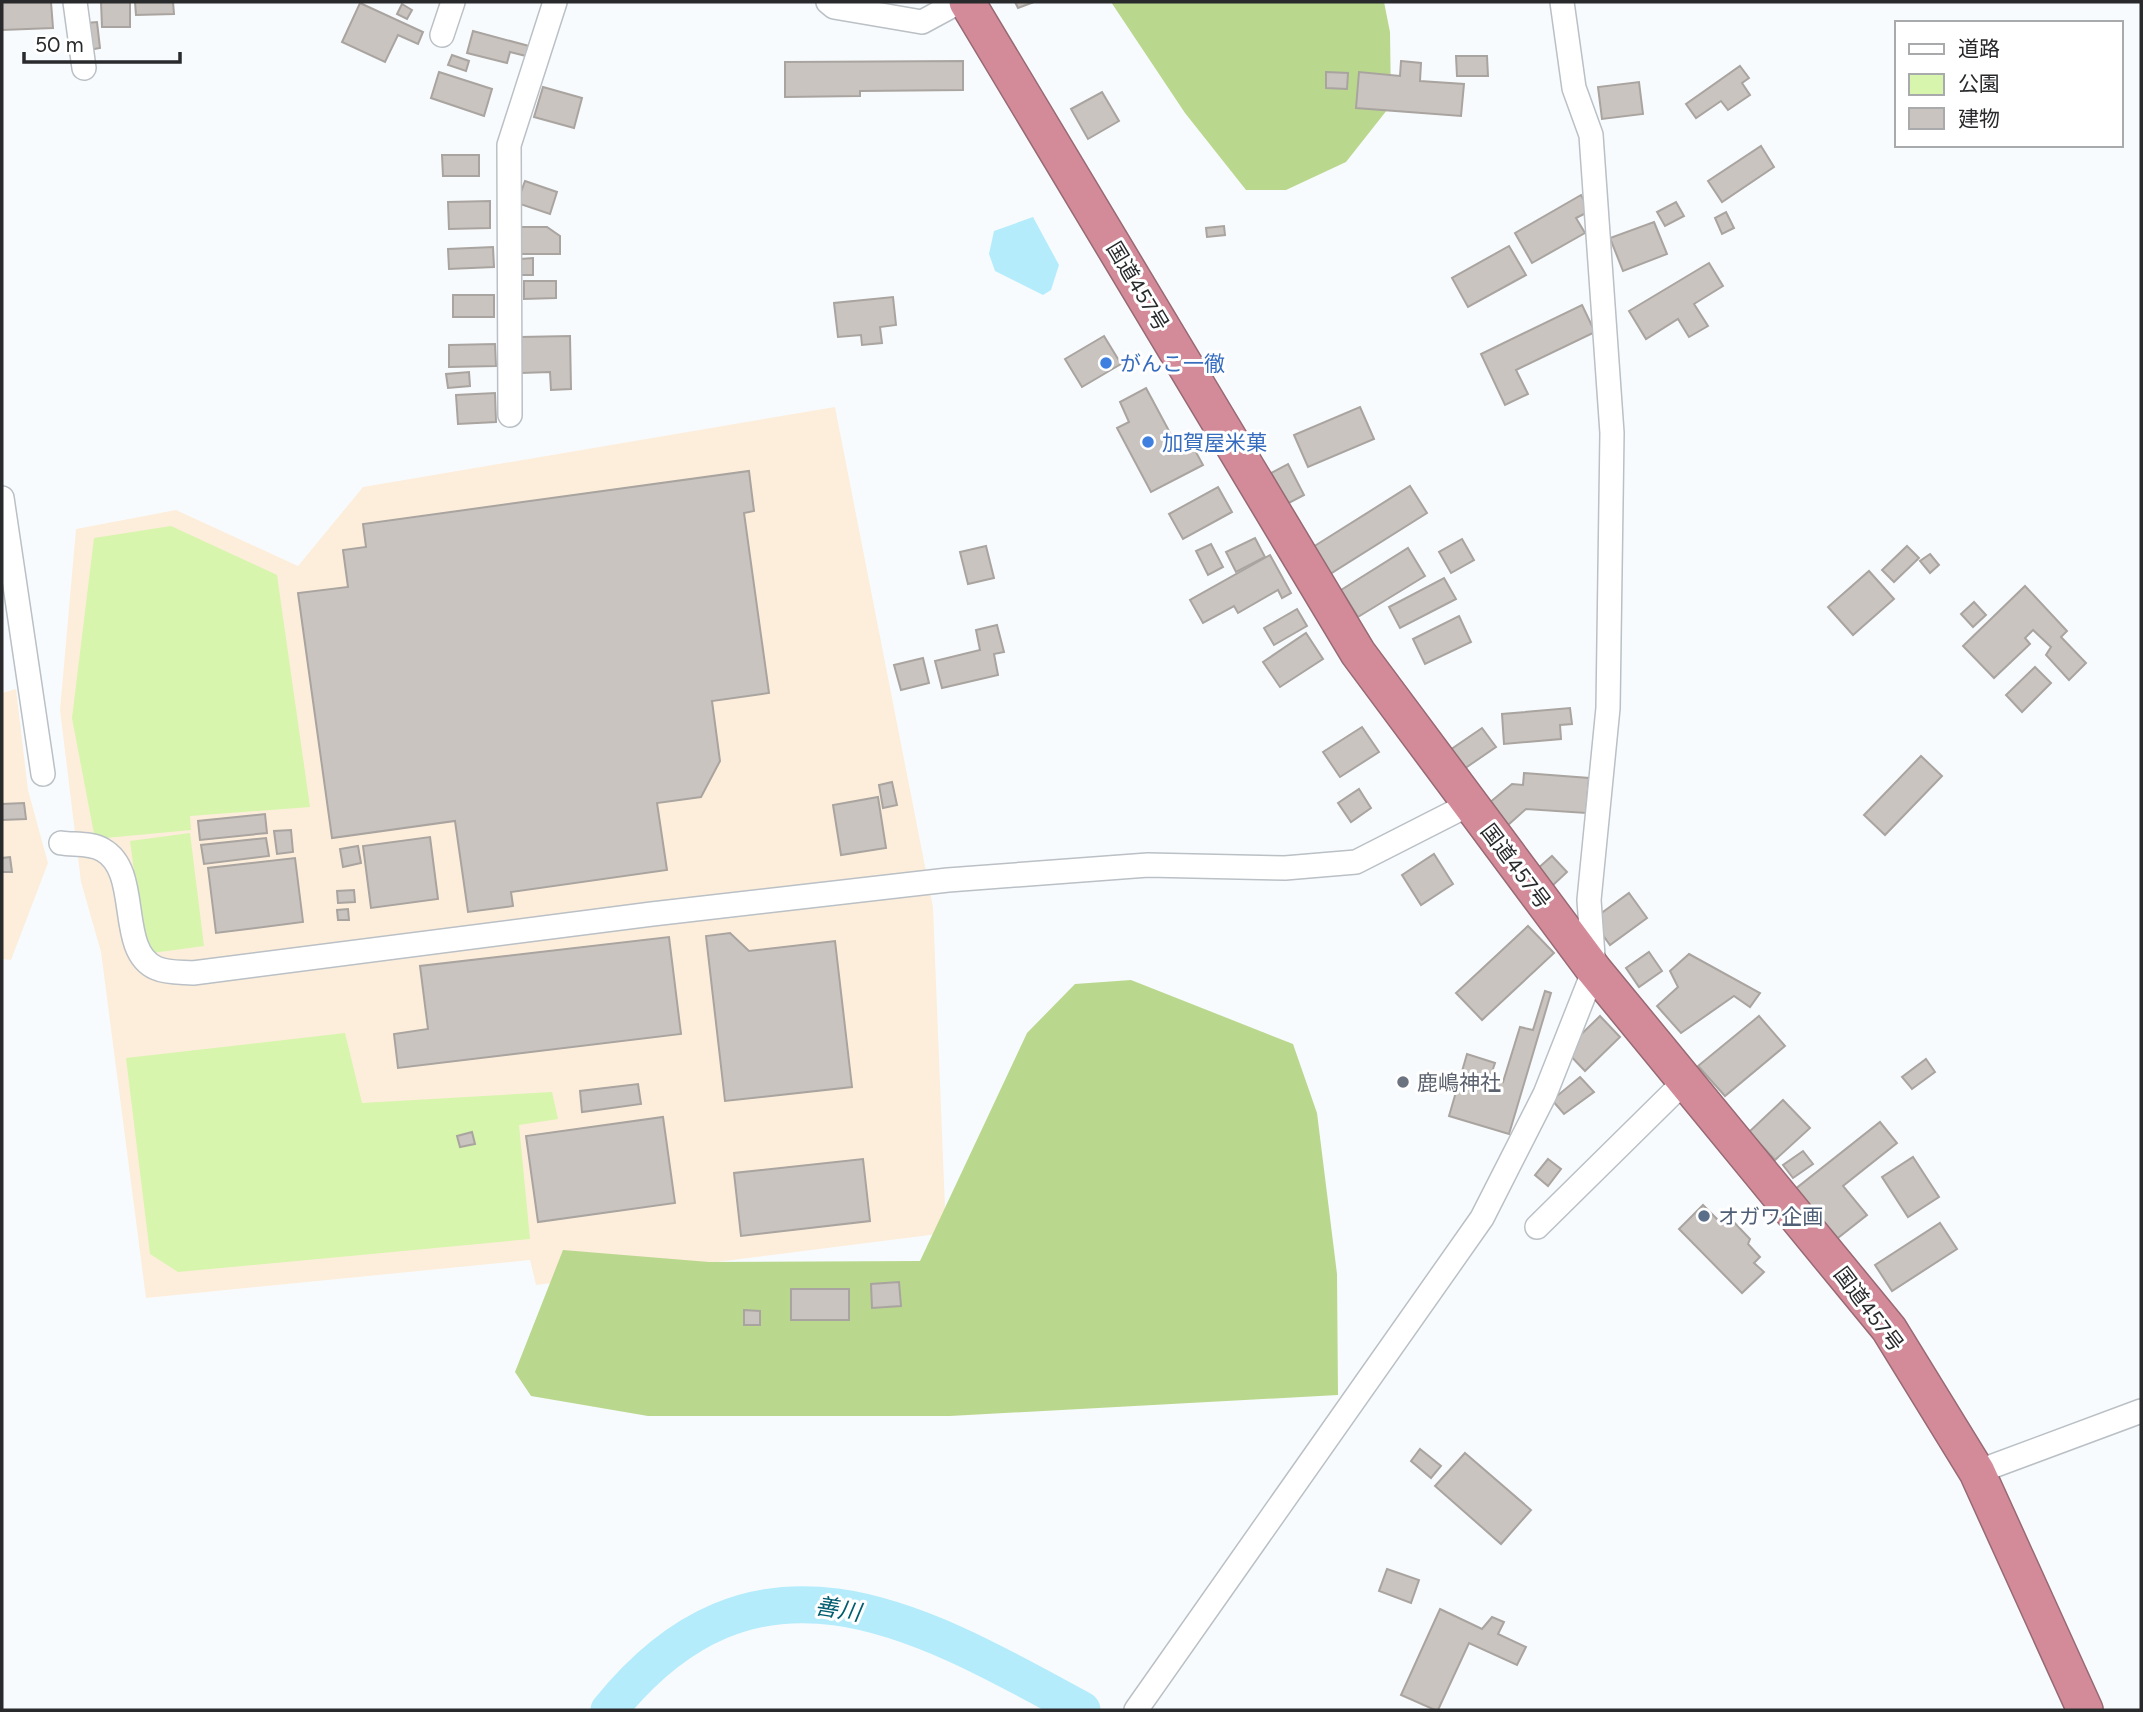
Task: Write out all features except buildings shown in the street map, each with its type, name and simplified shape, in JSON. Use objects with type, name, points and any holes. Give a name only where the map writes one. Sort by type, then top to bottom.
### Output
[{"type":"highway","name":"国道457号","points":[[967,2],[1358,653],[1594,970],[1889,1329],[1977,1472],[2085,1710]]},
{"type":"street","points":[[75,2],[84,68]]},
{"type":"street","points":[[442,35],[453,2]]},
{"type":"street","points":[[510,415],[509,145],[555,2]]},
{"type":"street","points":[[828,2],[834,7],[922,22],[959,2]]},
{"type":"street","points":[[1136,1710],[1157,1685],[1401,1330],[1482,1218],[1545,1094],[1594,970],[1589,900],[1608,708],[1612,433],[1591,135],[1574,88],[1562,2]]},
{"type":"street","points":[[2,498],[43,775]]},
{"type":"street","points":[[61,843],[96,847],[112,857],[120,868],[135,939],[144,960],[164,971],[193,973],[948,880],[1147,865],[1285,868],[1356,862],[1470,804]]},
{"type":"street","points":[[1537,1227],[1685,1081]]},
{"type":"street","points":[[1977,1472],[2141,1411]]},
{"type":"shaded area","points":[[835,407],[933,907],[946,1233],[536,1285],[530,1260],[146,1298],[101,952],[81,882],[60,710],[76,529],[176,510],[298,566],[363,487]]},
{"type":"shaded area","points":[[16,689],[28,790],[48,863],[11,960],[2,959],[2,693]]},
{"type":"green space","points":[[1111,2],[1384,2],[1390,32],[1391,105],[1346,162],[1286,190],[1246,190],[1185,113]]},
{"type":"green space","points":[[171,526],[277,575],[310,807],[190,816],[191,830],[95,839],[72,718],[94,538]]},
{"type":"green space","points":[[190,833],[204,946],[145,954],[130,841]]},
{"type":"green space","points":[[1131,980],[1293,1044],[1317,1113],[1337,1274],[1338,1395],[950,1416],[648,1416],[531,1396],[515,1372],[563,1250],[709,1262],[920,1261],[1027,1033],[1075,984]]},
{"type":"green space","points":[[345,1033],[362,1103],[552,1092],[558,1119],[519,1125],[530,1239],[178,1272],[150,1254],[126,1058]]},
{"type":"water","points":[[1033,217],[1059,265],[1051,290],[1043,295],[995,271],[989,254],[994,231]]},
{"type":"waterway","name":"善川","points":[[609,1710],[665,1654],[721,1620],[779,1606],[838,1607],[898,1622],[958,1646],[1082,1710]]},
{"type":"place","name":"がんこ一徹","points":[[1106,363]]},
{"type":"place","name":"加賀屋米菓","points":[[1148,442]]},
{"type":"place","name":"鹿嶋神社","points":[[1403,1082]]},
{"type":"place","name":"オガワ企画","points":[[1704,1216]]}]
